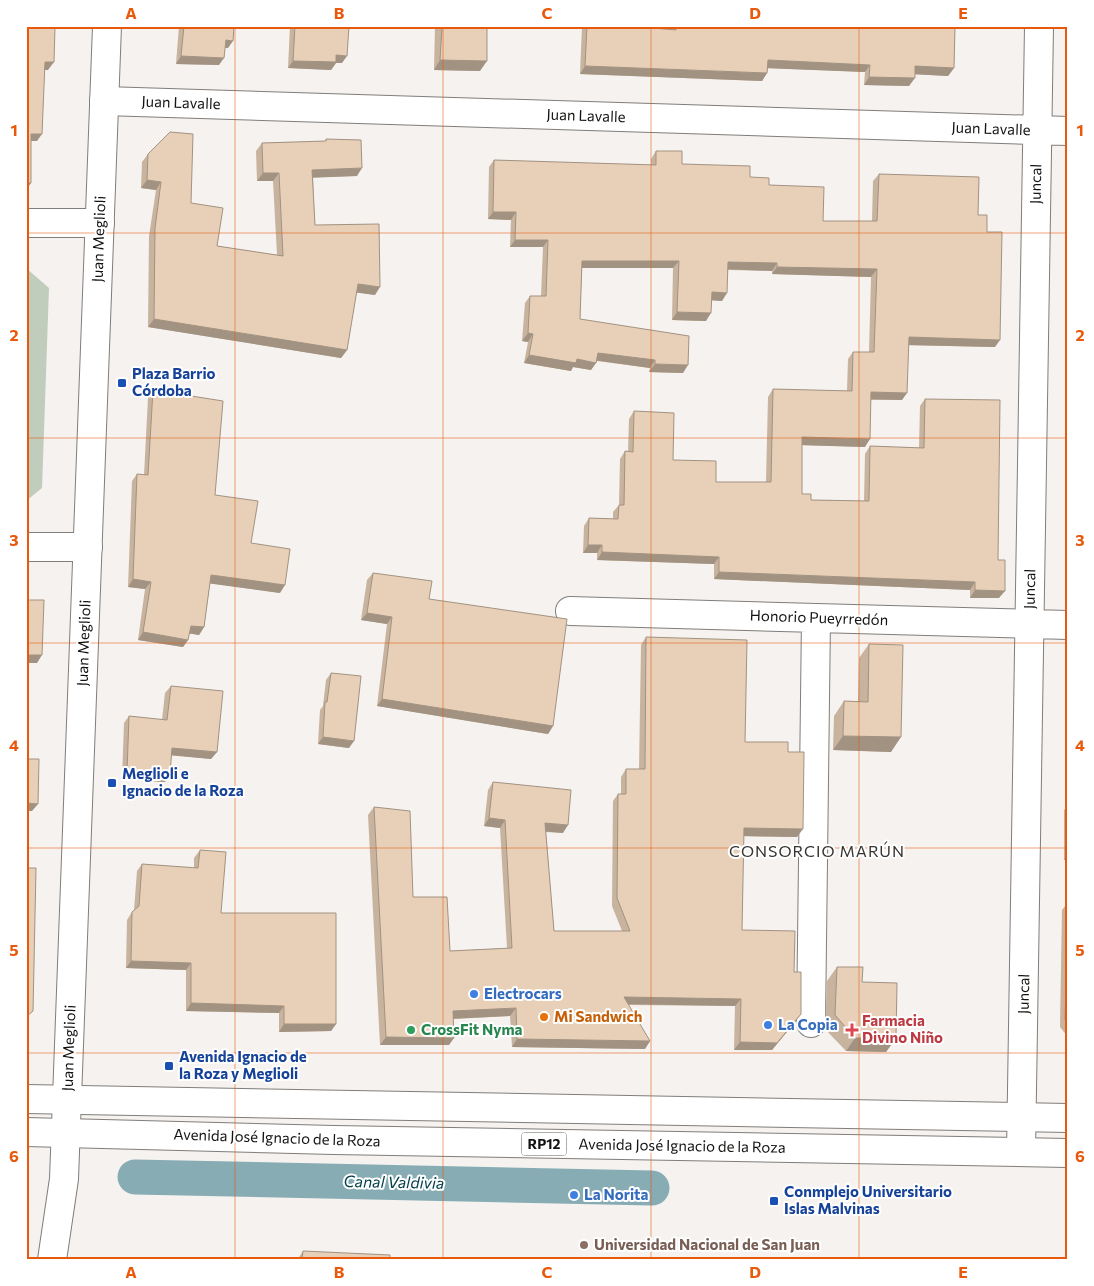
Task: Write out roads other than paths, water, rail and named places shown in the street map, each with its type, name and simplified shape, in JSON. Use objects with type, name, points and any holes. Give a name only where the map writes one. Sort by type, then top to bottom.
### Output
[{"type":"main road","name":"Juan Meglioli","points":[[52,1260],[64,1179],[107,26]]},
{"type":"main road","name":"Juncal","points":[[1021,1152],[1039,26]]},
{"type":"main road","name":"Juan Lavalle","points":[[104,101],[1068,131]]},
{"type":"main road","points":[[26,223],[100,223]]},
{"type":"main road","points":[[26,547],[88,547]]},
{"type":"main road","name":"Honorio Pueyrredón","points":[[570,611],[1068,625]]},
{"type":"main road","points":[[811,1023],[816,618]]},
{"type":"main road","points":[[26,1099],[1068,1118]]},
{"type":"main road","name":"Avenida José Ignacio de la Roza","points":[[26,1132],[334,1140],[1068,1153]]},
{"type":"waterway","name":"Canal Valdivia","points":[[135,1177],[652,1188]]},
{"type":"place","name":"Plaza Barrio Córdoba","points":[[122,383]]},
{"type":"place","name":"Meglioli e Ignacio de la Roza","points":[[112,783]]},
{"type":"place","name":"Electrocars","points":[[474,994]]},
{"type":"place","name":"Mi Sandwich","points":[[544,1017]]},
{"type":"place","name":"La Copia","points":[[768,1025]]},
{"type":"place","name":"CrossFit Nyma","points":[[411,1030]]},
{"type":"place","name":"Farmacia Divino Niño","points":[[852,1030]]},
{"type":"place","name":"Avenida Ignacio de la Roza y Meglioli","points":[[169,1066]]},
{"type":"place","name":"La Norita","points":[[574,1195]]},
{"type":"place","name":"Conmplejo Universitario Islas Malvinas","points":[[774,1201]]},
{"type":"place","name":"Universidad Nacional de San Juan","points":[[584,1245]]},
{"type":"district","name":"CONSORCIO MARÚN","points":[[817,851]]}]
